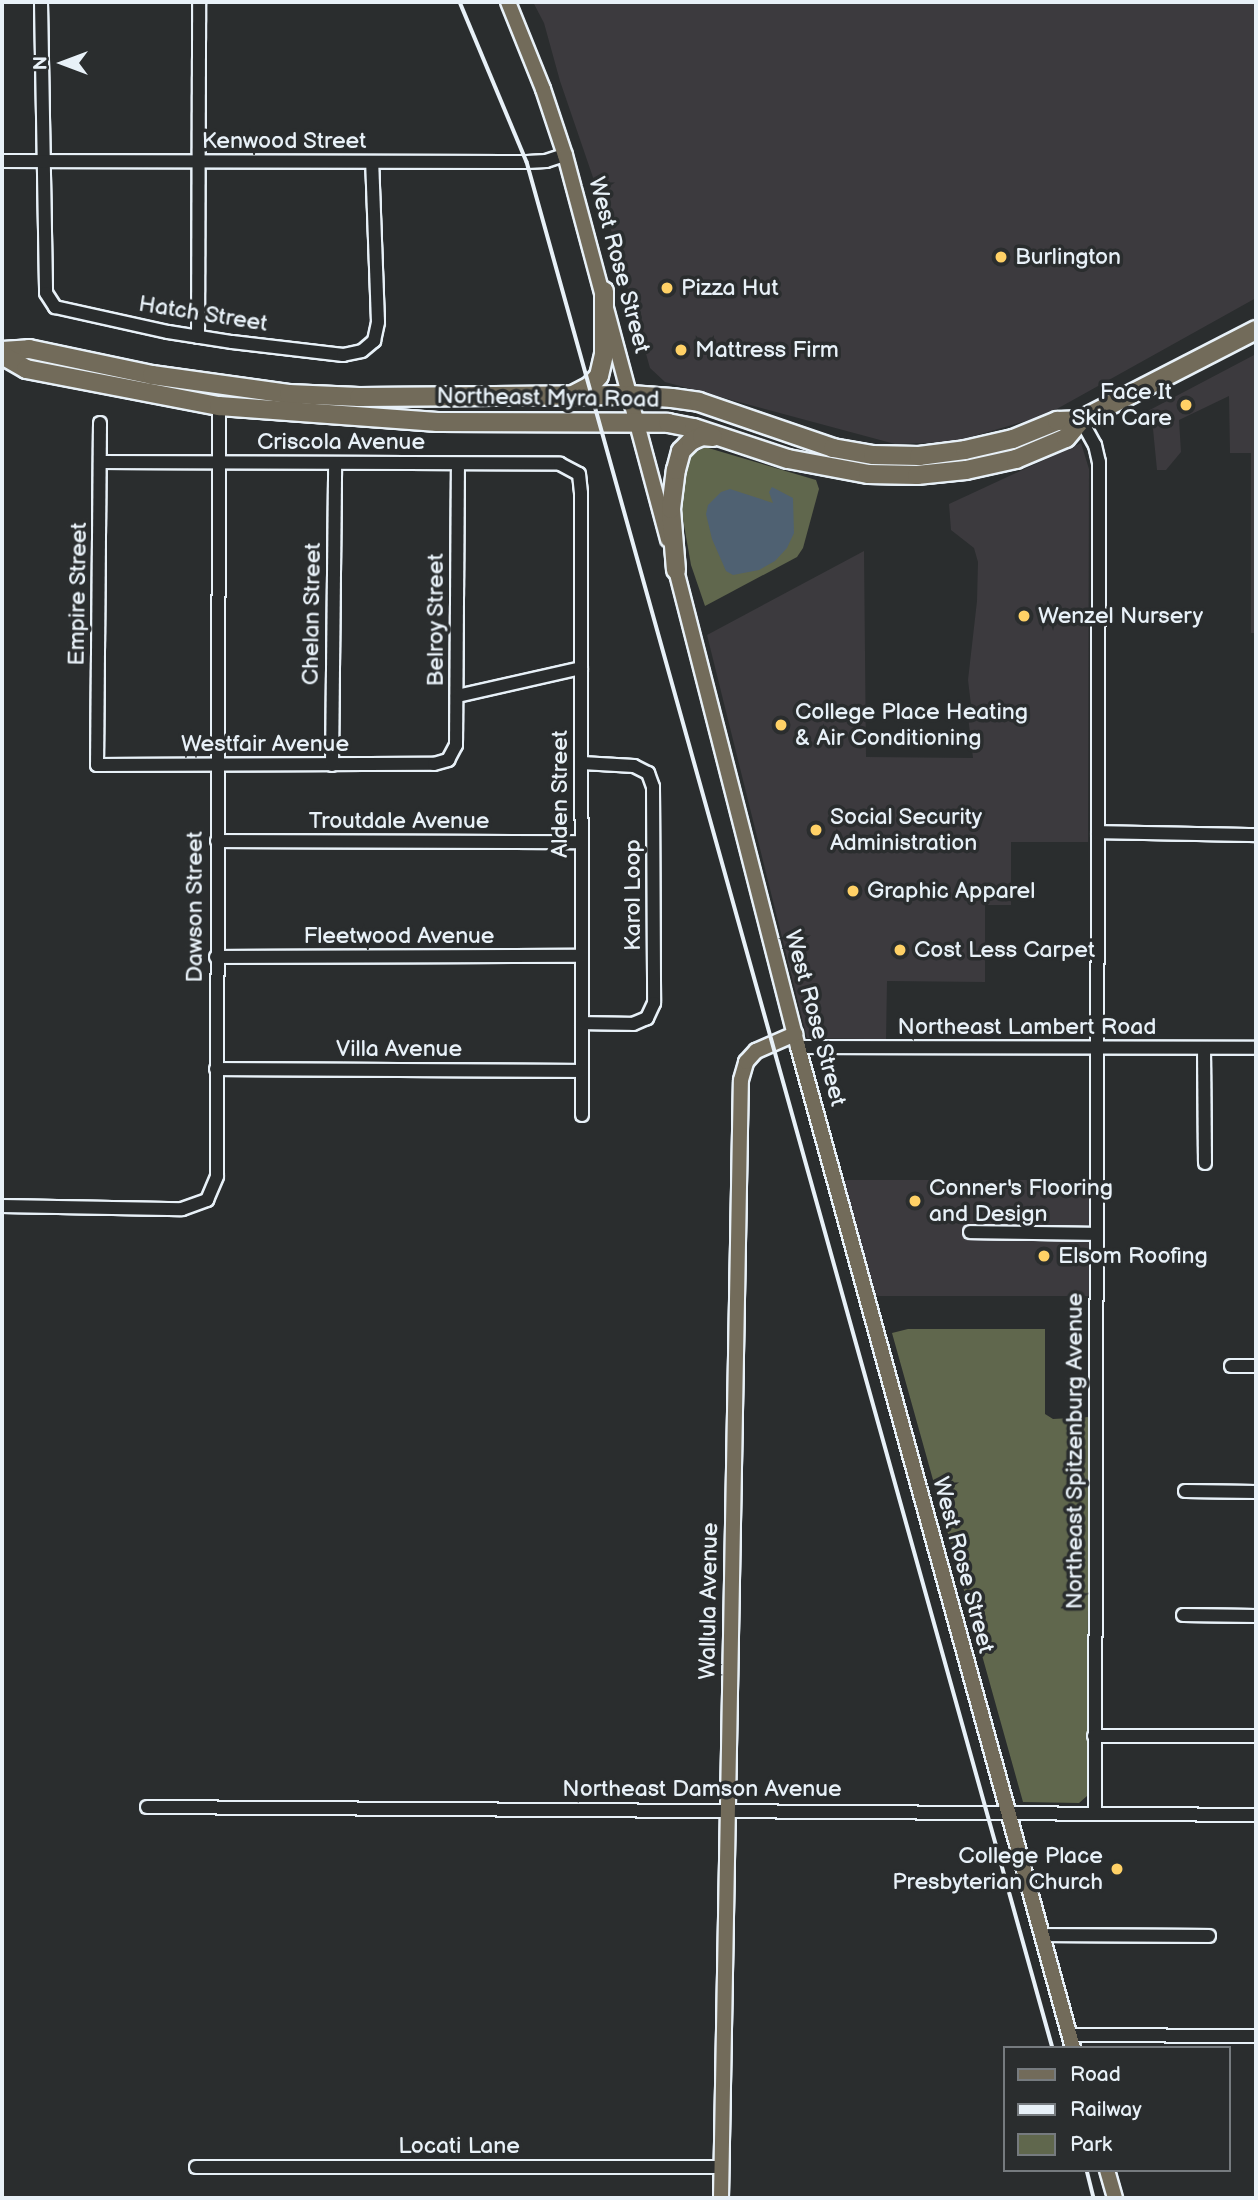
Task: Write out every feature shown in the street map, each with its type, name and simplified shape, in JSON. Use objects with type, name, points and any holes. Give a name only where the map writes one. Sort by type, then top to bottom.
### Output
[{"type":"highway","points":[[570,396],[590,386],[599,376],[604,354],[604,291]]},
{"type":"highway","name":"Northeast Myra Road","points":[[2,353],[26,369],[219,406],[437,422],[638,422],[694,428],[788,459],[825,468],[868,474],[917,475],[966,470],[1016,459],[1066,438],[1081,420],[1256,330]]},
{"type":"highway","name":"Northeast Myra Road","points":[[2,353],[29,349],[152,375],[289,394],[631,396],[699,402],[833,448],[873,455],[919,456],[965,450],[1013,439],[1057,421],[1081,420]]},
{"type":"highway","points":[[676,570],[671,509],[681,451],[702,436],[734,440]]},
{"type":"main road","name":"West Rose Street","points":[[508,2],[543,89],[565,155],[604,291],[797,1041],[1006,1813],[1071,2041]]},
{"type":"main road","name":"Wallula Avenue","points":[[721,2198],[741,1080],[746,1062],[756,1051],[797,1041]]},
{"type":"main road","points":[[1108,2172],[1115,2198]]},
{"type":"street","points":[[41,2],[42,162]]},
{"type":"street","points":[[198,337],[200,2]]},
{"type":"street","name":"Kenwood Street","points":[[2,161],[546,161],[565,155]]},
{"type":"street","name":"Hatch Street","points":[[42,162],[46,293],[55,307],[198,337],[344,355],[362,351],[374,341],[378,322],[372,162]]},
{"type":"street","name":"Dawson Street","points":[[2,1206],[182,1209],[207,1200],[217,1176],[219,406]]},
{"type":"street","name":"Northeast Spitzenburg Avenue","points":[[1081,420],[1095,445],[1099,462],[1095,1814]]},
{"type":"street","name":"Empire Street","points":[[97,765],[100,423]]},
{"type":"street","name":"Criscola Avenue","points":[[100,462],[560,464],[579,474]]},
{"type":"street","name":"Chelan Street","points":[[332,765],[335,463]]},
{"type":"street","name":"Belroy Street","points":[[434,764],[448,760],[456,745],[458,464]]},
{"type":"street","name":"Alden Street","points":[[579,474],[582,1115]]},
{"type":"street","points":[[457,696],[580,668]]},
{"type":"street","name":"Karol Loop","points":[[582,763],[634,766],[648,773],[653,787],[654,989],[654,1003],[647,1018],[633,1024],[582,1023]]},
{"type":"street","name":"Westfair Avenue","points":[[97,765],[434,764]]},
{"type":"street","points":[[1098,832],[1256,835]]},
{"type":"street","name":"Troutdale Avenue","points":[[216,841],[581,842]]},
{"type":"street","name":"Fleetwood Avenue","points":[[216,957],[582,956]]},
{"type":"street","name":"Northeast Lambert Road","points":[[797,1041],[1099,1049],[1256,1048]]},
{"type":"street","points":[[1204,1049],[1205,1163]]},
{"type":"street","name":"Villa Avenue","points":[[216,1069],[582,1071]]},
{"type":"street","points":[[970,1232],[1097,1234]]},
{"type":"street","points":[[1231,1366],[1256,1366]]},
{"type":"street","points":[[1185,1491],[1256,1492]]},
{"type":"street","points":[[1183,1615],[1256,1616]]},
{"type":"street","points":[[1094,1736],[1256,1736]]},
{"type":"street","name":"Northeast Damson Avenue","points":[[147,1807],[1256,1815]]},
{"type":"street","points":[[1042,1936],[1209,1936]]},
{"type":"street","points":[[1071,2041],[1256,2036]]},
{"type":"street","name":"Locati Lane","points":[[196,2168],[722,2166]]},
{"type":"shaded area","points":[[533,2],[1256,2],[1256,298],[1046,415],[953,442],[895,444],[665,382],[650,368],[612,233],[560,81],[544,23]]},
{"type":"shaded area","points":[[1256,354],[1256,633],[1251,633],[1251,453],[1230,453],[1229,396],[1179,420],[1181,452],[1166,470],[1157,470],[1153,429],[1144,413]]},
{"type":"shaded area","points":[[1081,443],[1089,469],[1088,842],[1011,842],[1011,905],[985,905],[985,982],[887,981],[886,1043],[866,1043],[866,1039],[807,1038],[707,635],[864,551],[866,757],[973,758],[967,708],[971,705],[968,680],[977,601],[978,562],[974,548],[951,530],[949,504]]},
{"type":"shaded area","points":[[842,1180],[1090,1180],[1090,1296],[873,1296]]},
{"type":"green space","points":[[705,447],[816,480],[819,489],[803,548],[797,557],[705,606],[691,565],[681,508],[688,457]]},
{"type":"green space","points":[[908,1329],[1045,1329],[1045,1414],[1053,1419],[1089,1417],[1087,1796],[1079,1803],[1023,1802],[892,1333]]},
{"type":"water","points":[[772,487],[793,498],[794,533],[787,548],[775,561],[759,570],[733,575],[726,571],[712,539],[706,514],[708,505],[721,492],[730,489],[773,503],[769,492]]},
{"type":"railway","points":[[460,2],[527,162],[1052,2046]]},
{"type":"railway","points":[[1088,2172],[1094,2198]]},
{"type":"place","name":"Burlington","points":[[1001,257]]},
{"type":"place","name":"Pizza Hut","points":[[667,288]]},
{"type":"place","name":"Mattress Firm","points":[[681,350]]},
{"type":"place","name":"Face It Skin Care","points":[[1186,405]]},
{"type":"place","name":"Wenzel Nursery","points":[[1024,616]]},
{"type":"place","name":"College Place Heating & Air Conditioning","points":[[781,725]]},
{"type":"place","name":"Social Security Administration","points":[[816,830]]},
{"type":"place","name":"Graphic Apparel","points":[[853,891]]},
{"type":"place","name":"Cost Less Carpet","points":[[900,950]]},
{"type":"place","name":"Conner's Flooring and Design","points":[[915,1201]]},
{"type":"place","name":"Elsom Roofing","points":[[1044,1256]]},
{"type":"place","name":"College Place Presbyterian Church","points":[[1117,1869]]}]
